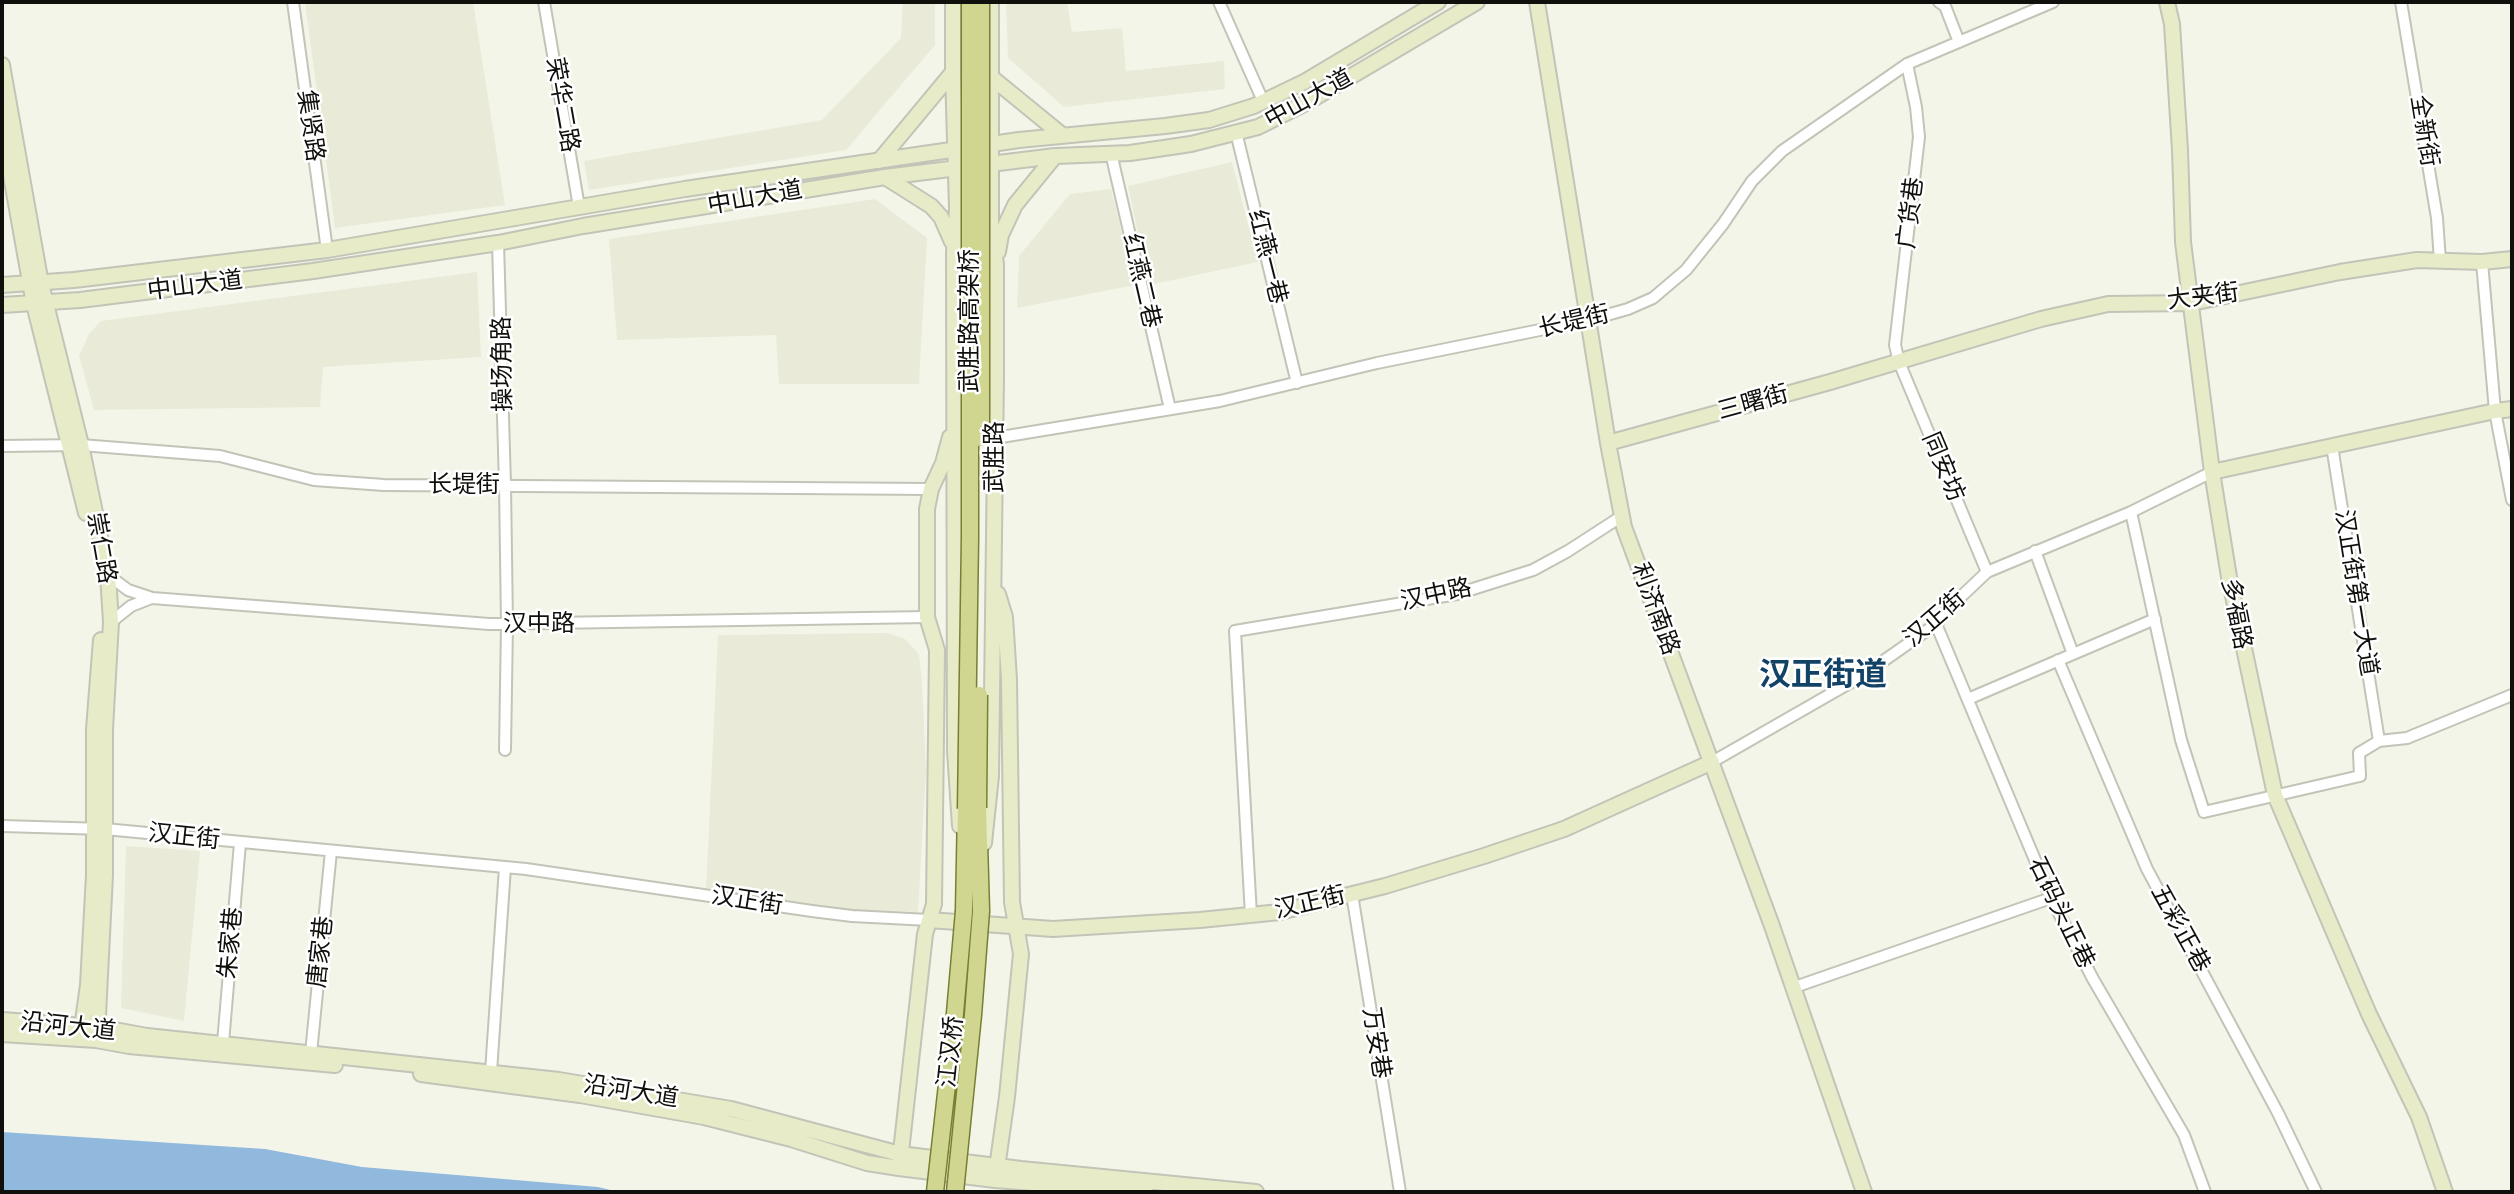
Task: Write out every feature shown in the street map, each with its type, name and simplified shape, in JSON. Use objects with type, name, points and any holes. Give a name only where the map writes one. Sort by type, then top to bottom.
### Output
[{"type":"main road","name":"武胜路","points":[[953,2],[957,209],[954,252],[956,775],[981,911]]},
{"type":"main road","name":"武胜路高架桥","points":[[970,2],[972,809]]},
{"type":"main road","name":"武胜路高架桥","points":[[972,809],[982,303],[981,2]]},
{"type":"main road","name":"武胜路","points":[[964,911],[991,776],[996,264],[991,232],[991,2]]},
{"type":"main road","name":"中山大道","points":[[2,285],[36,284],[327,250],[685,189],[955,149],[1209,120],[1263,101],[1306,81],[1438,2]]},
{"type":"main road","name":"中山大道","points":[[2,305],[40,304],[313,271],[498,243],[583,226],[885,177],[1055,156],[1191,144],[1258,127],[1306,103],[1477,2]]},
{"type":"main road","name":"利济南路","points":[[1537,2],[1622,516],[1864,1192]]},
{"type":"main road","name":"多福路","points":[[2167,2],[2172,24],[2183,242],[2212,472],[2228,577],[2276,795],[2369,1014],[2419,1117],[2445,1192]]},
{"type":"main road","name":"崇仁路","points":[[2,65],[36,284]]},
{"type":"main road","points":[[879,161],[953,72]]},
{"type":"main road","points":[[991,77],[1062,135]]},
{"type":"main road","name":"崇仁路","points":[[2,125],[40,304],[108,575],[111,622],[94,985],[97,1034]]},
{"type":"main road","points":[[996,264],[1001,235],[1015,205],[1055,156]]},
{"type":"main road","points":[[885,177],[931,206],[949,231],[954,252]]},
{"type":"main road","name":"大夹街","points":[[1899,362],[2041,320],[2108,304],[2192,303],[2340,272],[2417,260],[2512,260]]},
{"type":"main road","name":"三曙街","points":[[1608,443],[1899,362]]},
{"type":"main road","name":"汉正街","points":[[2212,472],[2512,409]]},
{"type":"main road","points":[[955,415],[943,463],[931,489],[927,509],[928,617],[937,650],[955,692]]},
{"type":"main road","name":"崇仁路","points":[[76,445],[100,575],[102,621],[94,729],[100,829]]},
{"type":"main road","points":[[994,578],[1005,617],[1009,679],[1012,902],[1021,954],[996,1173]]},
{"type":"main road","points":[[899,1161],[924,946],[934,904],[937,650]]},
{"type":"main road","name":"汉正街","points":[[929,920],[1053,929],[1280,912],[1484,856],[1564,829],[1712,762]]},
{"type":"main road","points":[[972,809],[973,864]]},
{"type":"main road","name":"江汉桥","points":[[935,1192],[956,1013],[964,911]]},
{"type":"main road","name":"江汉桥","points":[[955,1192],[981,911]]},
{"type":"main road","points":[[58,1025],[84,1003],[94,985]]},
{"type":"main road","points":[[94,985],[102,1012],[122,1033]]},
{"type":"main road","name":"崇仁路","points":[[81,1033],[94,985]]},
{"type":"main road","name":"沿河大道","points":[[2,1020],[58,1025],[81,1033]]},
{"type":"main road","name":"沿河大道","points":[[2,1034],[122,1033],[491,1072],[731,1109],[899,1161],[1146,1192]]},
{"type":"main road","name":"沿河大道","points":[[97,1034],[129,1046],[406,1072],[580,1095],[704,1117],[791,1139],[867,1163],[899,1161]]},
{"type":"main road","name":"沿河大道","points":[[996,1173],[1256,1192]]},
{"type":"street","name":"集贤路","points":[[293,2],[327,250]]},
{"type":"street","name":"荣华二路","points":[[544,2],[579,207]]},
{"type":"street","points":[[1219,2],[1263,101]]},
{"type":"street","points":[[1939,2],[1945,6],[1959,42]]},
{"type":"street","name":"长堤街","points":[[995,438],[1220,401],[1377,363],[1589,320],[1628,309],[1653,298],[1686,270],[1723,224],[1752,181],[1782,151],[1907,64],[2053,2]]},
{"type":"street","name":"全新街","points":[[2402,2],[2437,218],[2440,261]]},
{"type":"street","name":"广货巷","points":[[1899,362],[1895,345],[1897,322],[1919,137],[1907,64]]},
{"type":"street","name":"红燕一巷","points":[[1236,132],[1297,383]]},
{"type":"street","name":"红燕二巷","points":[[1111,153],[1170,409]]},
{"type":"street","name":"操场角路","points":[[498,243],[507,624],[505,750]]},
{"type":"street","points":[[2482,262],[2495,411],[2512,500]]},
{"type":"street","name":"同安坊","points":[[1899,362],[1987,572]]},
{"type":"street","name":"长堤街","points":[[2,446],[76,445],[220,456],[314,480],[384,485],[931,489]]},
{"type":"street","name":"汉正街第一大道","points":[[2332,446],[2379,741]]},
{"type":"street","name":"汉正街","points":[[1712,762],[1862,676],[1936,624],[1987,572],[2132,512],[2212,472]]},
{"type":"street","points":[[2132,512],[2181,740],[2204,812],[2360,776],[2359,753],[2379,741],[2407,738],[2512,695]]},
{"type":"street","name":"汉中路","points":[[1251,915],[1236,631],[1457,594],[1533,570],[1622,516]]},
{"type":"street","points":[[2035,551],[2073,654]]},
{"type":"street","name":"汉中路","points":[[108,575],[128,590],[152,598],[507,624],[928,617]]},
{"type":"street","points":[[111,622],[131,606],[152,598]]},
{"type":"street","points":[[1968,699],[2155,620]]},
{"type":"street","name":"石码头正巷","points":[[1936,624],[2050,898],[2093,979],[2184,1135],[2205,1192]]},
{"type":"street","name":"五彩正巷","points":[[2057,660],[2147,869],[2272,1101],[2316,1192]]},
{"type":"street","name":"汉正街","points":[[2,826],[100,829],[505,867],[812,911],[929,920]]},
{"type":"street","name":"朱家巷","points":[[223,1044],[240,843]]},
{"type":"street","name":"唐家巷","points":[[311,1053],[331,851]]},
{"type":"street","points":[[491,1072],[505,867]]},
{"type":"street","name":"万安巷","points":[[1352,894],[1400,1192]]},
{"type":"street","points":[[1793,988],[2050,898]]},
{"type":"shaded area","points":[[305,2],[473,2],[505,205],[335,228]]},
{"type":"shaded area","points":[[903,2],[935,2],[935,45],[846,150],[589,190],[584,161],[822,120],[901,38]]},
{"type":"shaded area","points":[[1006,2],[1067,2],[1072,32],[1122,28],[1126,71],[1224,61],[1225,89],[1064,107],[1008,58]]},
{"type":"shaded area","points":[[1232,162],[1258,262],[1149,285],[1128,186]]},
{"type":"shaded area","points":[[1111,189],[1135,285],[1017,308],[1019,256],[1070,194]]},
{"type":"shaded area","points":[[875,199],[927,238],[919,384],[779,384],[776,335],[617,340],[609,239]]},
{"type":"shaded area","points":[[477,272],[481,357],[323,367],[320,407],[94,410],[79,356],[89,334],[101,321]]},
{"type":"shaded area","points":[[888,633],[905,639],[919,654],[922,681],[926,771],[918,912],[854,910],[706,891],[718,635]]},
{"type":"shaded area","points":[[126,846],[200,851],[184,1021],[121,1008]]},
{"type":"water","points":[[2,1132],[265,1149],[362,1167],[598,1187],[619,1192],[2,1192]]},
{"type":"district","name":"汉正街道","points":[[1823,676]]}]
